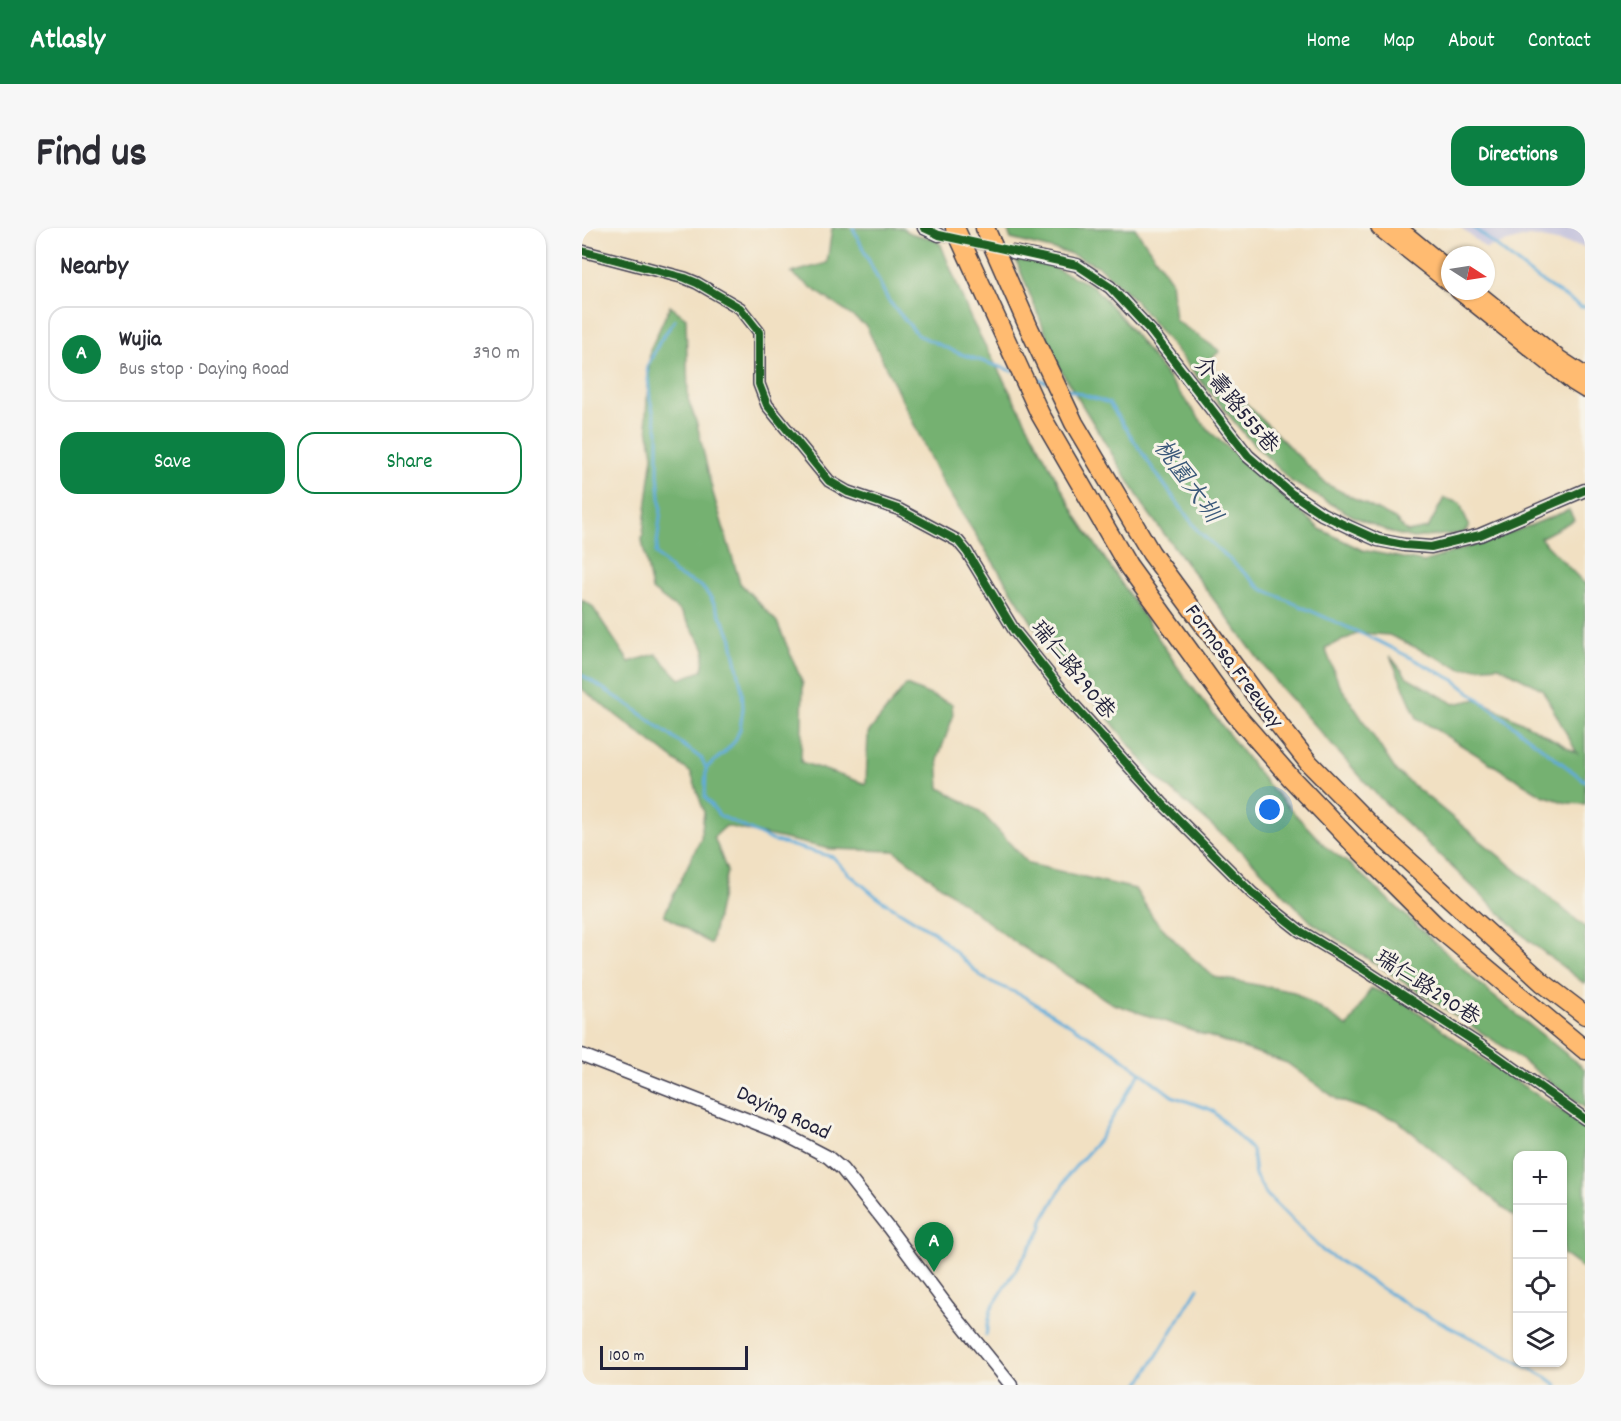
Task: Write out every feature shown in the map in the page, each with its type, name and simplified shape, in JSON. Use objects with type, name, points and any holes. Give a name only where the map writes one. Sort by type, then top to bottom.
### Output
[{"type":"highway","name":"Formosa Freeway","points":[[985,228],[1074,423],[1151,553],[1257,697],[1309,763],[1377,832],[1543,983],[1585,1015]]},
{"type":"highway","name":"Formosa Freeway","points":[[947,232],[995,317],[1040,414],[1128,566],[1235,714],[1315,804],[1435,925],[1585,1050]]},
{"type":"main road","points":[[1379,228],[1441,277]]},
{"type":"main road","points":[[1398,228],[1441,263]]},
{"type":"main road","points":[[1469,300],[1585,390]]},
{"type":"main road","points":[[1487,300],[1559,358],[1585,375]]},
{"type":"street","points":[[924,228],[947,232]]},
{"type":"street","name":"瑞仁路290巷","points":[[582,251],[685,278],[740,309],[759,332],[759,384],[767,405],[829,481],[848,492],[898,509],[958,541],[1014,630],[1073,704],[1162,803],[1252,893],[1300,931],[1495,1055],[1585,1119]]},
{"type":"street","name":"介壽路555巷","points":[[1013,252],[1077,265],[1110,287],[1150,330],[1248,456],[1291,493],[1322,514],[1378,540],[1431,547],[1480,535],[1585,490]]},
{"type":"street","name":"Daying Road","points":[[582,1055],[784,1134],[828,1157],[842,1169],[1011,1385]]},
{"type":"shaded area","points":[[1461,228],[1585,228],[1585,247],[1529,236],[1493,246],[1484,246]]},
{"type":"green space","points":[[832,228],[903,228],[912,234],[937,241],[941,245],[971,319],[1077,517],[1183,675],[1267,784],[1326,847],[1353,867],[1491,994],[1585,1069],[1585,1108],[1507,1049],[1311,922],[1250,859],[1153,774],[1034,626],[942,482],[866,326],[791,273],[827,263]]},
{"type":"green space","points":[[1007,228],[1135,228],[1171,280],[1175,320],[1220,351],[1208,361],[1219,376],[1326,484],[1395,519],[1407,532],[1428,528],[1444,498],[1460,503],[1469,527],[1463,533],[1413,538],[1392,533],[1353,516],[1292,482],[1245,435],[1134,299],[1098,266],[1071,254],[1011,239]]},
{"type":"green space","points":[[1016,260],[1041,262],[1093,286],[1122,318],[1209,431],[1320,529],[1362,550],[1424,562],[1569,510],[1574,520],[1540,538],[1585,584],[1585,804],[1567,803],[1542,795],[1417,718],[1390,656],[1407,677],[1454,704],[1477,699],[1577,753],[1542,689],[1499,666],[1462,669],[1389,635],[1359,633],[1325,648],[1339,684],[1396,771],[1585,927],[1585,984],[1528,940],[1377,795],[1278,685],[1147,511],[1060,369]]},
{"type":"green space","points":[[670,306],[686,318],[688,399],[697,424],[713,493],[740,583],[777,622],[803,684],[801,762],[866,784],[868,733],[906,685],[952,704],[953,717],[938,758],[940,788],[980,811],[1029,864],[1135,889],[1154,919],[1214,977],[1294,992],[1348,1027],[1371,988],[1403,1001],[1488,1063],[1585,1126],[1585,1270],[1567,1257],[1567,1151],[1513,1151],[1513,1216],[1397,1120],[1338,1100],[1287,1063],[1111,1003],[1013,941],[895,851],[830,849],[726,826],[714,837],[727,871],[711,944],[664,915],[701,838],[704,812],[691,773],[582,689],[582,600],[592,606],[629,662],[656,654],[680,679],[702,671],[705,649],[681,612],[652,590],[642,540],[653,455],[646,417],[650,350]]},
{"type":"waterway","name":"桃園大圳","points":[[853,228],[888,300],[918,335],[958,353],[1012,371]]},
{"type":"waterway","points":[[1474,228],[1532,275],[1581,307],[1585,307]]},
{"type":"waterway","points":[[675,320],[660,341],[647,367],[650,399],[658,432],[661,508],[656,554],[675,574],[701,586],[711,598],[731,636],[742,690],[743,708],[740,729],[735,741],[706,768]]},
{"type":"waterway","name":"桃園大圳","points":[[1032,377],[1046,382]]},
{"type":"waterway","name":"桃園大圳","points":[[1066,389],[1109,403],[1198,531],[1262,589],[1378,641],[1454,680],[1585,781]]},
{"type":"waterway","points":[[582,675],[632,707],[702,759],[706,768],[705,797],[719,815],[771,840],[833,857],[878,898],[935,933],[983,978],[1023,996],[1113,1051],[1172,1096],[1212,1110],[1252,1150],[1255,1175],[1266,1194],[1323,1251],[1411,1307],[1513,1359]]},
{"type":"waterway","points":[[986,1335],[991,1309],[1041,1230],[1043,1220],[1069,1174],[1099,1140],[1140,1072]]},
{"type":"waterway","points":[[1139,1385],[1198,1288]]},
{"type":"waterway","points":[[1527,1367],[1557,1385]]},
{"type":"tunnel","points":[[939,235],[1013,252]]},
{"type":"cycle path","points":[[924,228],[939,235],[1077,265],[1110,287],[1150,330],[1248,456],[1291,493],[1322,514],[1378,540],[1431,547],[1480,535],[1585,490]]},
{"type":"cycle path","points":[[582,251],[685,278],[740,308],[759,332],[759,384],[767,405],[829,481],[848,492],[898,509],[958,541],[1014,630],[1073,704],[1162,803],[1252,893],[1300,931],[1495,1055],[1585,1119]]},
{"type":"place","name":"Wujia","points":[[934,1272]]}]
